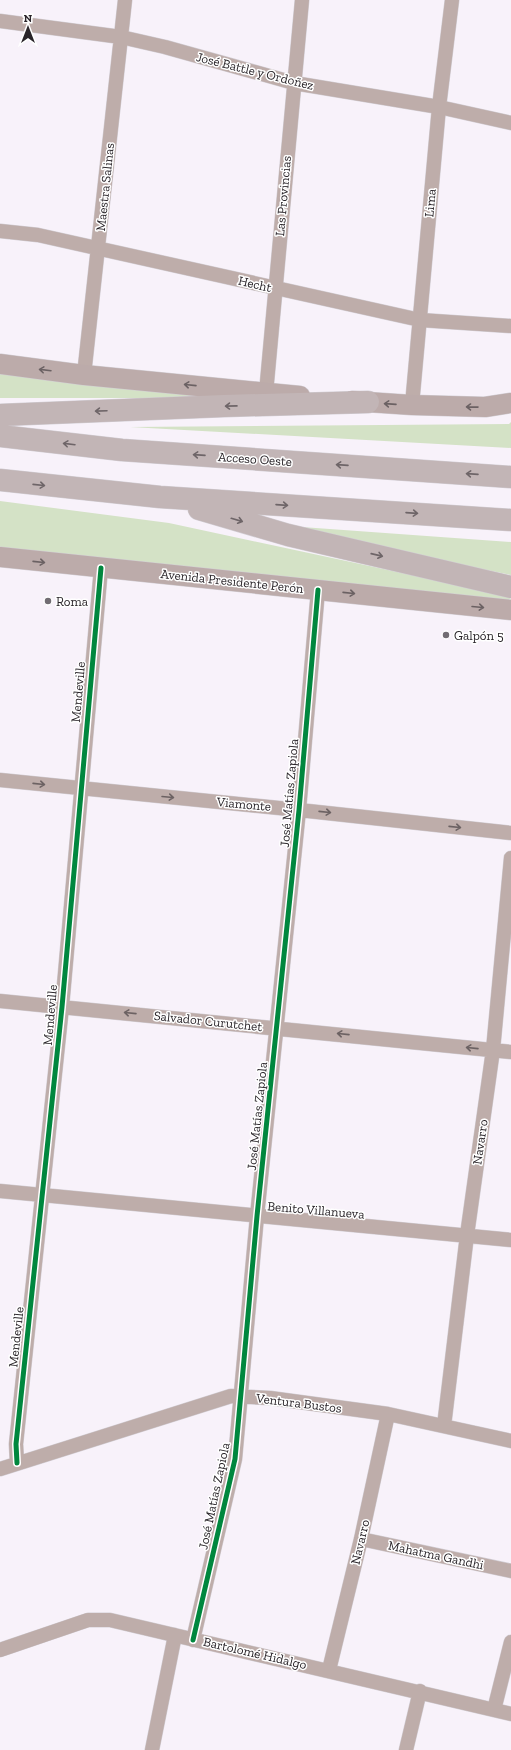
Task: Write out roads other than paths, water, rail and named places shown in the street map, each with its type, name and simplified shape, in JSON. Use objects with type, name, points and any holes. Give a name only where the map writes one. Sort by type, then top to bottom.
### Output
[{"type":"highway","points":[[0,415],[368,402]]},
{"type":"highway","name":"Acceso Oeste","points":[[0,436],[122,450],[511,477]]},
{"type":"highway","points":[[0,480],[160,497],[511,520]]},
{"type":"highway","points":[[160,497],[288,535],[511,587]]},
{"type":"street","name":"Maestra Salinas","points":[[84,375],[125,0]]},
{"type":"street","name":"Las Provincias","points":[[266,393],[274,289],[302,0]]},
{"type":"street","name":"Lima","points":[[412,405],[439,107],[452,0]]},
{"type":"street","name":"José Battle y Ordoñez","points":[[0,20],[122,37],[166,47],[294,83],[439,107],[511,123]]},
{"type":"street","name":"Hecht","points":[[0,231],[38,235],[274,289],[420,320],[511,326]]},
{"type":"street","points":[[0,364],[84,375],[368,402],[485,407],[511,403]]},
{"type":"street","name":"Avenida Presidente Perón","points":[[0,557],[511,610]]},
{"type":"street","name":"Mendeville","points":[[17,1463],[16,1444],[62,1007],[100,568]]},
{"type":"street","name":"José Matías Zapiola","points":[[194,1640],[235,1459],[257,1216],[278,1028],[299,810],[318,590]]},
{"type":"street","name":"Viamonte","points":[[0,780],[511,833]]},
{"type":"street","name":"Navarro","points":[[444,1426],[467,1235],[493,1050],[511,858]]},
{"type":"street","name":"Salvador Curutchet","points":[[0,1001],[511,1052]]},
{"type":"street","name":"Benito Villanueva","points":[[0,1191],[511,1240]]},
{"type":"street","name":"Ventura Bustos","points":[[0,1469],[222,1398],[241,1396],[270,1398],[388,1414],[511,1441]]},
{"type":"street","name":"Navarro","points":[[329,1670],[361,1539],[388,1414]]},
{"type":"street","name":"Mahatma Gandhi","points":[[361,1539],[511,1571]]},
{"type":"street","name":"Bartolomé Hidalgo","points":[[0,1650],[88,1620],[110,1620],[420,1691],[511,1714]]},
{"type":"street","points":[[152,1750],[175,1635]]},
{"type":"street","points":[[494,1710],[511,1642]]},
{"type":"street","points":[[406,1750],[420,1691]]},
{"type":"place","name":"Roma","points":[[48,601]]},
{"type":"place","name":"Galpón 5","points":[[446,635]]}]
